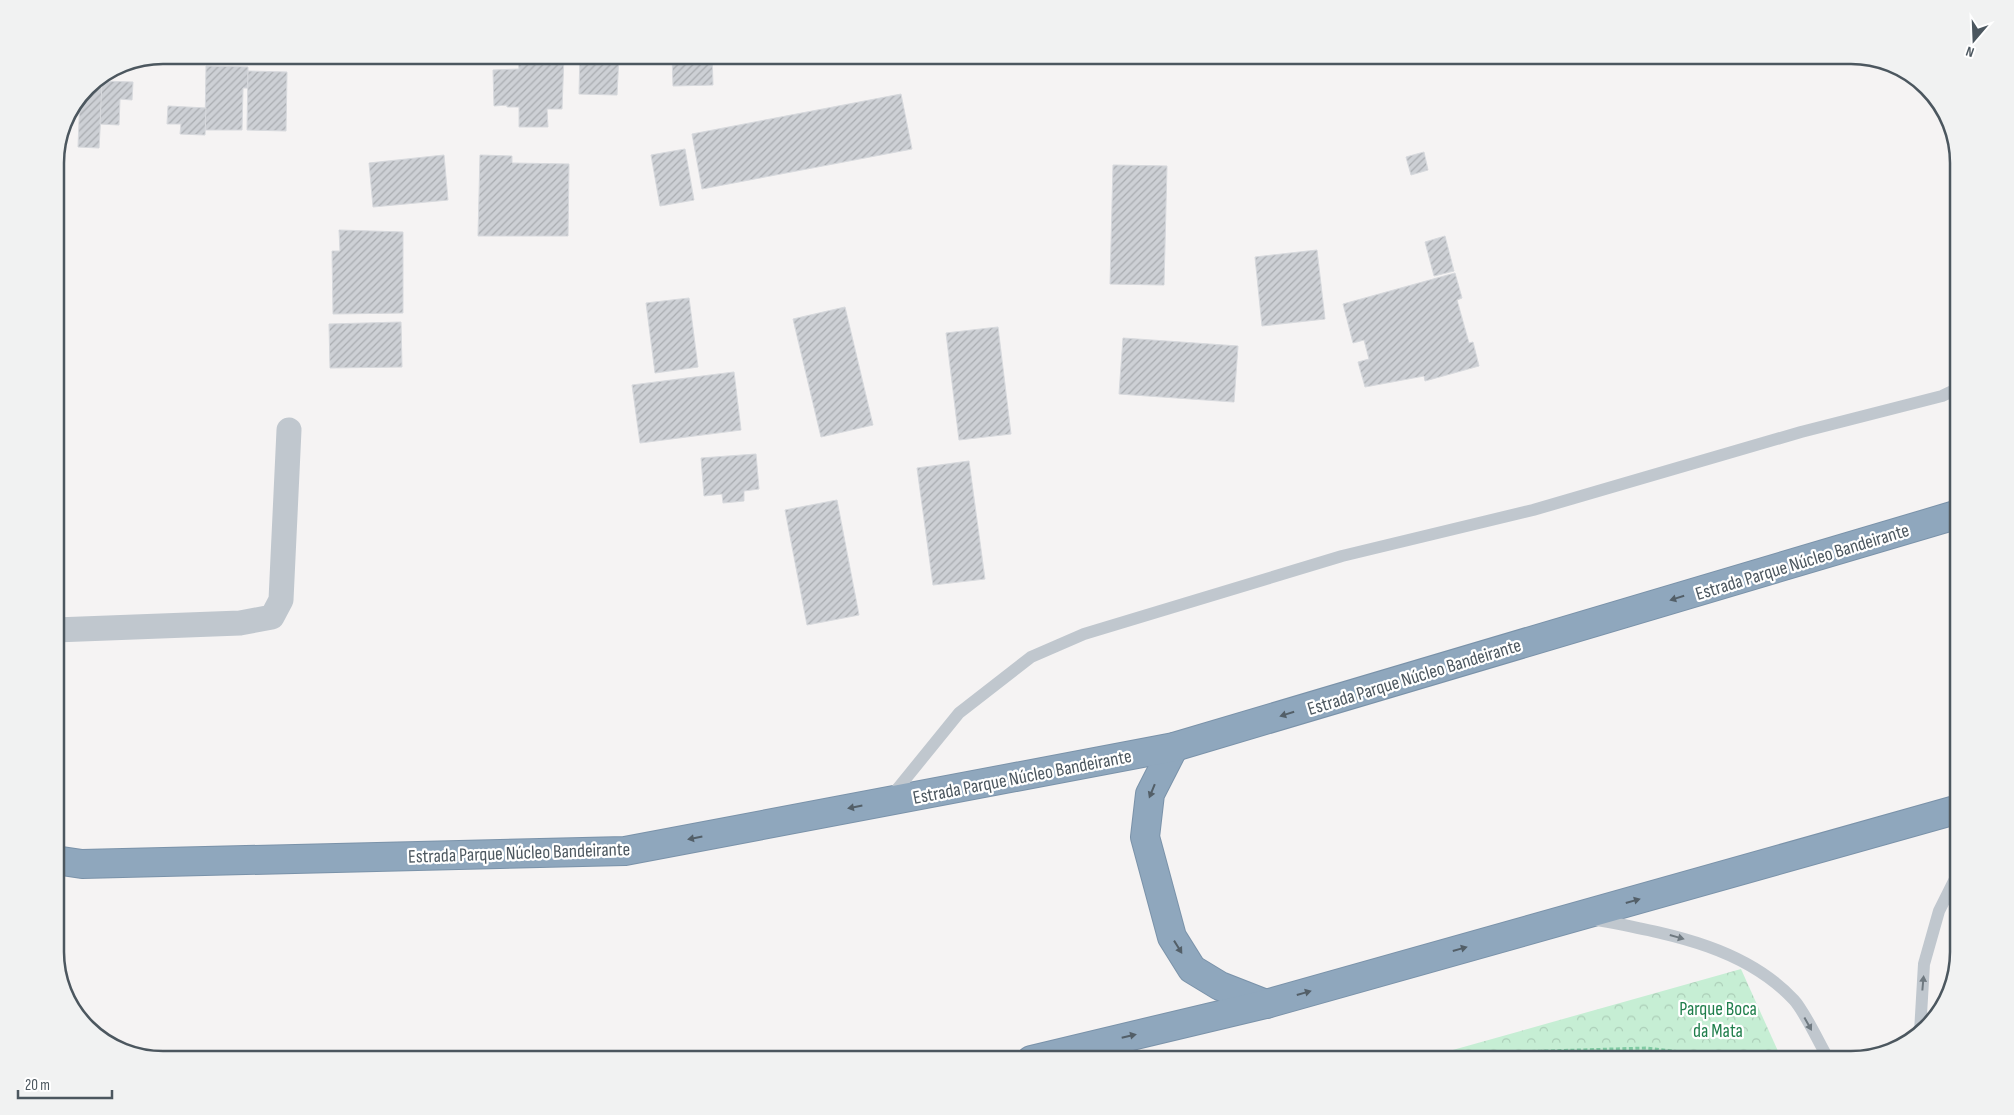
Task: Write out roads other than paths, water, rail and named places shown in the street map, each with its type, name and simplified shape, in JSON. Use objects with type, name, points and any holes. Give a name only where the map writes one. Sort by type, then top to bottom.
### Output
[{"type":"highway","name":"Estrada Parque Núcleo Bandeirante","points":[[64,861],[82,864],[625,851],[1174,747],[1950,517]]},
{"type":"highway","points":[[1174,747],[1150,794],[1145,837],[1172,937],[1192,969],[1220,986],[1266,1004]]},
{"type":"highway","points":[[1068,1051],[1266,1004],[1950,812]]},
{"type":"street","points":[[64,630],[240,624],[272,617],[281,600],[289,430]]},
{"type":"lane","points":[[887,801],[959,712],[1032,657],[1084,634],[1342,556],[1533,510],[1801,432],[1942,396],[1950,392]]},
{"type":"lane","points":[[1920,1024],[1924,964],[1939,911],[1950,889]]},
{"type":"lane","points":[[1578,916],[1662,932],[1706,946],[1757,969],[1795,1001],[1823,1051]]},
{"type":"park label","name":"Parque Boca da Mata","points":[[1718,1019]]}]
